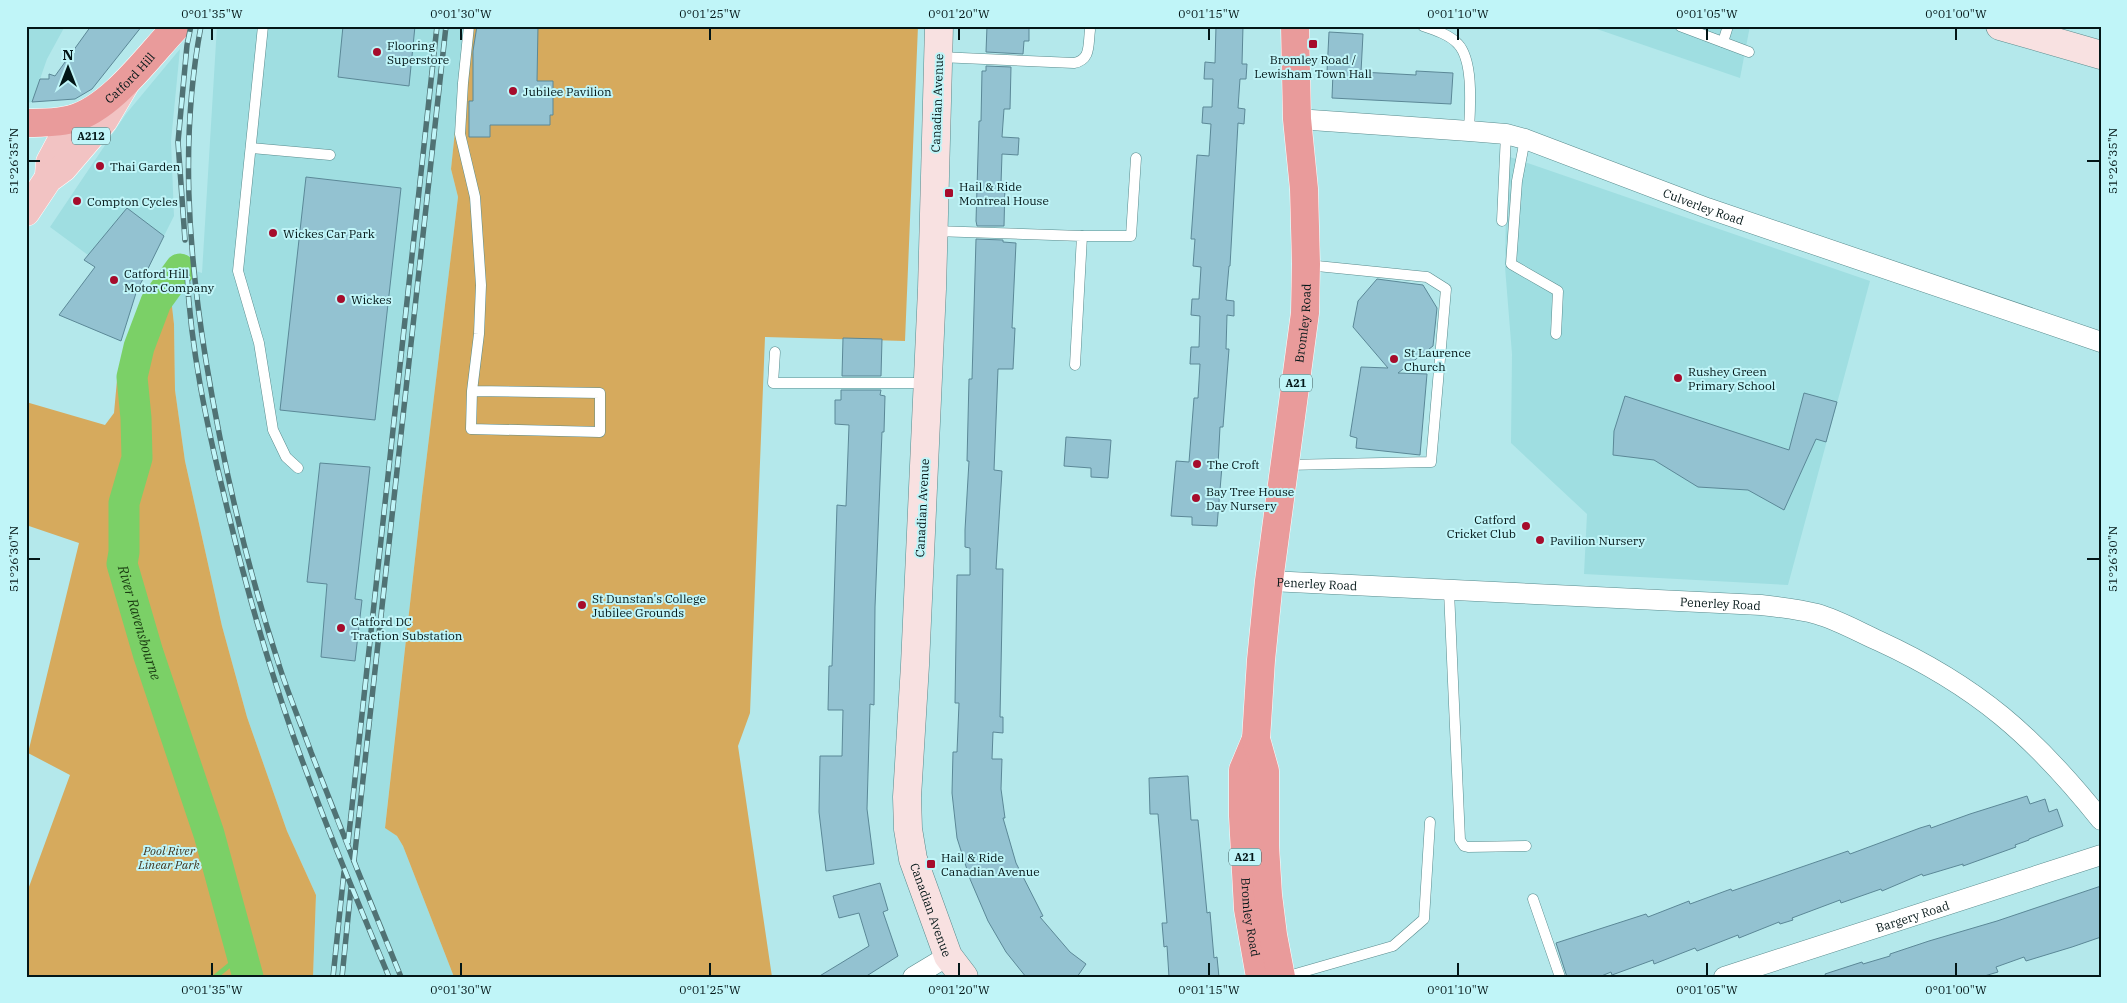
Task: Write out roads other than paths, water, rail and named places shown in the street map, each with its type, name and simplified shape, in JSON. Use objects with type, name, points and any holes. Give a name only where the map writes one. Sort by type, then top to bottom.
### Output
[{"type":"highway","name":"Catford Hill","points":[[124,86],[177,26]]},
{"type":"highway","name":"Bromley Road","points":[[1260,977],[1248,909],[1243,816],[1244,770],[1256,739],[1261,660],[1270,580],[1305,313],[1304,189],[1297,119],[1295,26]]},
{"type":"highway","points":[[26,123],[73,119],[87,114],[124,86]]},
{"type":"highway","name":"Bromley Road","points":[[1256,739],[1265,771],[1265,846],[1272,935],[1283,977]]},
{"type":"main road","name":"Catford Hill","points":[[26,212],[48,179],[63,168],[104,120],[124,86]]},
{"type":"main road","name":"Catford Hill","points":[[48,179],[50,162],[73,119]]},
{"type":"street","name":"Canadian Avenue","points":[[939,26],[928,383],[907,797],[908,829],[913,859],[948,956],[964,977]]},
{"type":"street","points":[[2000,26],[2101,55]]},
{"type":"street","name":"Culverley Road","points":[[1297,119],[1515,136],[1707,208],[2101,342]]},
{"type":"street","name":"Penerley Road","points":[[1270,580],[1449,591],[1590,596],[1751,605],[1788,608],[1817,614],[1915,658],[1951,678],[1985,701],[2019,728],[2053,762],[2101,820]]},
{"type":"street","name":"Bargery Road","points":[[1724,977],[2101,856]]},
{"type":"street","points":[[913,977],[948,956]]},
{"type":"lane","points":[[263,26],[238,271],[259,342],[273,430],[286,457],[298,468]]},
{"type":"lane","points":[[470,26],[463,83],[460,134],[475,197],[480,285],[479,334],[472,391],[471,430],[600,432],[600,393],[472,391]]},
{"type":"lane","points":[[1423,26],[1452,38],[1464,52],[1468,68],[1469,131]]},
{"type":"lane","points":[[1680,26],[1748,52]]},
{"type":"lane","points":[[1723,42],[1728,26]]},
{"type":"lane","points":[[938,57],[1074,63],[1087,56],[1090,30]]},
{"type":"lane","points":[[1502,221],[1515,136]]},
{"type":"lane","points":[[1515,136],[1517,181],[1511,264],[1558,291],[1556,334]]},
{"type":"lane","points":[[251,148],[330,155]]},
{"type":"lane","points":[[933,230],[1131,236],[1136,158]]},
{"type":"lane","points":[[1075,366],[1082,236]]},
{"type":"lane","points":[[1285,465],[1431,462],[1446,289],[1427,277],[1306,264]]},
{"type":"lane","points":[[775,352],[773,383],[928,383]]},
{"type":"lane","points":[[1449,591],[1460,840],[1464,846],[1468,847],[1526,846]]},
{"type":"lane","points":[[1283,977],[1393,946],[1424,919],[1430,822]]},
{"type":"lane","points":[[1533,899],[1560,977]]},
{"type":"waterway","name":"River Ravensbourne","points":[[180,269],[156,302],[139,347],[132,377],[137,458],[124,503],[124,552],[122,564],[148,653],[209,834],[248,977]]},
{"type":"waterway","points":[[215,977],[242,955]]},
{"type":"railway","points":[[185,240],[178,142],[187,45],[191,26]]},
{"type":"railway","points":[[201,26],[190,110],[189,193],[191,235],[206,361],[228,477],[257,592],[284,678],[311,752],[401,977]]},
{"type":"railway","points":[[348,843],[437,26]]},
{"type":"railway","points":[[354,861],[446,26]]},
{"type":"railway","points":[[187,275],[192,330],[205,413],[247,587],[274,678],[305,768],[389,977]]},
{"type":"railway","points":[[333,977],[344,872]]},
{"type":"railway","points":[[342,977],[351,888]]},
{"type":"place","name":"Bromley Road / Lewisham Town Hall","points":[[1313,44]]},
{"type":"place","name":"Flooring Superstore","points":[[377,52]]},
{"type":"place","name":"Jubilee Pavilion","points":[[513,91]]},
{"type":"place","name":"Thai Garden","points":[[100,166]]},
{"type":"place","name":"Hail & Ride Montreal House","points":[[949,193]]},
{"type":"place","name":"Compton Cycles","points":[[77,201]]},
{"type":"place","name":"Wickes Car Park","points":[[273,233]]},
{"type":"place","name":"Catford Hill Motor Company","points":[[114,280]]},
{"type":"place","name":"Wickes","points":[[341,299]]},
{"type":"place","name":"St Laurence Church","points":[[1394,359]]},
{"type":"place","name":"Rushey Green Primary School","points":[[1678,378]]},
{"type":"place","name":"The Croft","points":[[1197,464]]},
{"type":"place","name":"Bay Tree House Day Nursery","points":[[1196,498]]},
{"type":"place","name":"Catford Cricket Club","points":[[1526,526]]},
{"type":"place","name":"Pavilion Nursery","points":[[1540,540]]},
{"type":"place","name":"St Dunstan's College Jubilee Grounds","points":[[582,605]]},
{"type":"place","name":"Catford DC Traction Substation","points":[[341,628]]},
{"type":"place","name":"Hail & Ride Canadian Avenue","points":[[931,864]]},
{"type":"park label","name":"Pool River Linear Park","points":[[169,857]]}]
